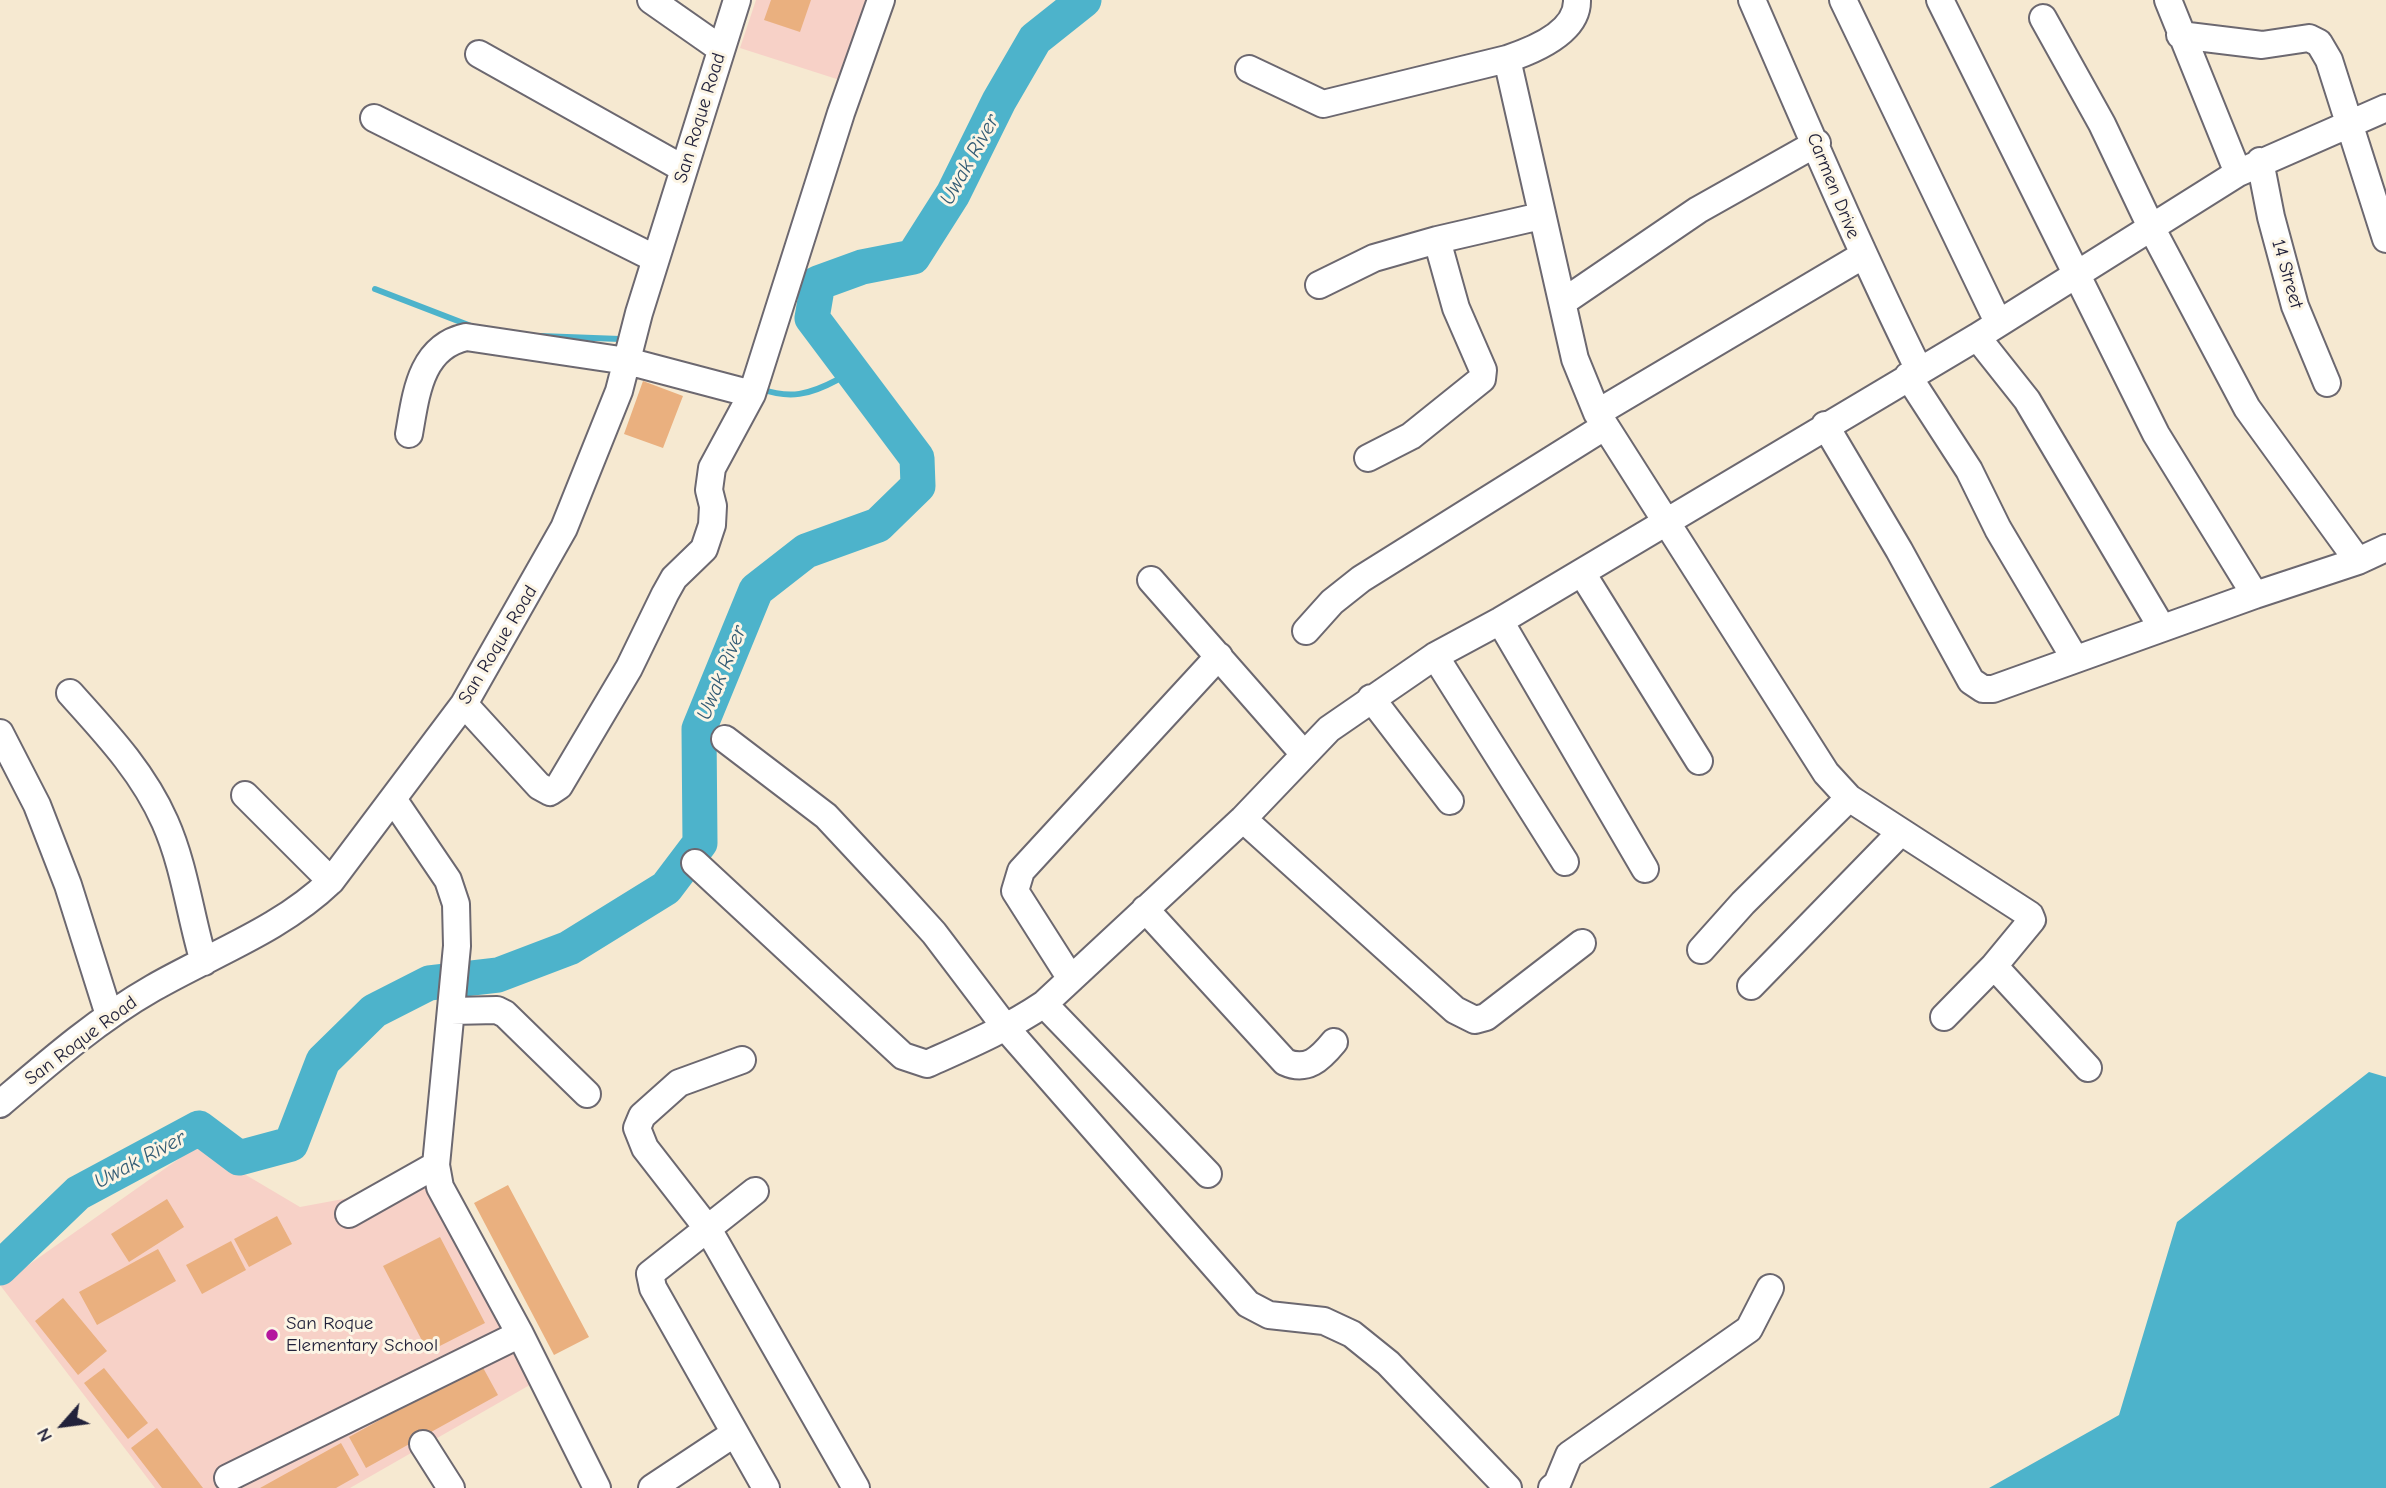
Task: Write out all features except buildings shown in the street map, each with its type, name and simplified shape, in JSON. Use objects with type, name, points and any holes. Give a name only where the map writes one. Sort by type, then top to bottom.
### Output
[{"type":"street","points":[[651,0],[721,49]]},
{"type":"street","name":"San Roque Road","points":[[0,1104],[108,1015],[296,911],[331,881],[464,704],[564,528],[606,428],[737,0]]},
{"type":"street","points":[[464,704],[539,786],[550,792],[559,786],[629,668],[674,578],[704,549],[712,525],[713,506],[709,490],[712,468],[752,394],[841,113],[881,0]]},
{"type":"street","points":[[1249,69],[1323,104],[1507,59],[1542,43],[1572,23],[1578,14],[1577,0]]},
{"type":"street","name":"Carmen Drive","points":[[1752,0],[1817,144],[1862,256],[1914,373],[1969,470],[1998,529],[2075,659]]},
{"type":"street","points":[[1843,0],[1987,330],[2162,628]]},
{"type":"street","points":[[1940,0],[2156,434],[2255,595]]},
{"type":"street","name":"14 Street","points":[[2168,0],[2180,35],[2249,167],[2270,217],[2295,306],[2327,383]]},
{"type":"street","points":[[2043,18],[2102,124],[2151,227],[2247,408],[2358,561]]},
{"type":"street","points":[[2180,35],[2262,44],[2309,38],[2319,43],[2329,60],[2386,239]]},
{"type":"street","points":[[479,54],[684,169]]},
{"type":"street","points":[[1507,59],[1575,359],[1601,420],[1826,773],[1849,798],[2030,915],[2032,920],[1994,966],[1944,1017]]},
{"type":"street","points":[[695,863],[889,1044],[913,1062],[927,1064],[1006,1028],[1044,1004],[1243,819],[1303,753],[1371,698],[1435,656],[1582,573],[1987,330],[2249,167],[2386,108]]},
{"type":"street","points":[[374,118],[656,259]]},
{"type":"street","points":[[1563,302],[1698,211],[1817,144]]},
{"type":"street","points":[[1319,285],[1374,258],[1541,216]]},
{"type":"street","points":[[1368,458],[1410,436],[1482,379],[1483,370],[1456,308],[1437,240]]},
{"type":"street","points":[[1306,631],[1332,603],[1361,579],[1601,420],[1862,256]]},
{"type":"street","points":[[409,434],[417,388],[426,367],[438,351],[466,337],[627,361],[752,394]]},
{"type":"street","points":[[1825,425],[1899,550],[1971,681],[1983,689],[1993,690],[2255,595],[2358,561],[2386,548]]},
{"type":"street","points":[[1582,573],[1699,761]]},
{"type":"street","points":[[1151,580],[1303,753]]},
{"type":"street","points":[[1500,621],[1645,869]]},
{"type":"street","points":[[1071,979],[1016,891],[1021,871],[1219,656]]},
{"type":"street","points":[[1435,656],[1565,862]]},
{"type":"street","points":[[70,693],[122,750],[166,823],[191,901],[196,936],[204,962]]},
{"type":"street","points":[[1371,698],[1450,801]]},
{"type":"street","points":[[0,733],[37,804],[64,874],[108,1015]]},
{"type":"street","points":[[725,740],[826,816],[934,933],[1006,1028],[1248,1304],[1269,1315],[1324,1321],[1352,1334],[1388,1363],[1508,1488]]},
{"type":"street","points":[[245,795],[331,881]]},
{"type":"street","points":[[1701,950],[1743,903],[1849,798]]},
{"type":"street","points":[[393,799],[448,880],[456,904],[457,946],[436,1165],[440,1187],[520,1334],[597,1488]]},
{"type":"street","points":[[1243,819],[1455,1010],[1475,1020],[1486,1017],[1583,943]]},
{"type":"street","points":[[1751,986],[1900,833]]},
{"type":"street","points":[[1145,909],[1285,1062],[1304,1066],[1314,1062],[1334,1042]]},
{"type":"street","points":[[1994,966],[2088,1068]]},
{"type":"street","points":[[452,1003],[505,1014],[587,1094]]},
{"type":"street","points":[[1044,1004],[1208,1174]]},
{"type":"street","points":[[742,1060],[679,1083],[642,1116],[637,1128],[645,1148],[708,1229],[856,1488]]},
{"type":"street","points":[[349,1214],[436,1165]]},
{"type":"street","points":[[755,1191],[650,1274],[653,1288],[766,1488]]},
{"type":"street","points":[[1552,1488],[1557,1484],[1569,1455],[1749,1329],[1770,1288]]},
{"type":"street","points":[[228,1478],[520,1334]]},
{"type":"street","points":[[652,1488],[735,1433]]},
{"type":"street","points":[[423,1444],[451,1488]]},
{"type":"shaded area","points":[[756,0],[867,0],[876,3],[846,82],[740,48]]},
{"type":"shaded area","name":"San Roque Elementary School","points":[[197,1146],[300,1207],[424,1184],[535,1382],[350,1488],[155,1488],[0,1285]]},
{"type":"water","points":[[2369,1072],[2386,1077],[2386,1488],[1989,1488],[2119,1415],[2177,1222]]},
{"type":"waterway","name":"Uwak River","points":[[0,1268],[78,1193],[199,1128],[239,1158],[291,1144],[323,1061],[374,1011],[429,983],[498,975],[569,948],[666,888],[700,843],[699,729],[756,590],[806,551],[878,525],[918,486],[917,458],[812,318],[818,283],[862,267],[913,257],[953,194],[999,101],[1035,39],[1084,0]]},
{"type":"waterway","points":[[375,289],[471,326]]},
{"type":"waterway","points":[[540,336],[620,339]]},
{"type":"waterway","points":[[761,389],[781,394],[799,394],[837,380]]},
{"type":"place","name":"San Roque Elementary School","points":[[272,1335]]}]
